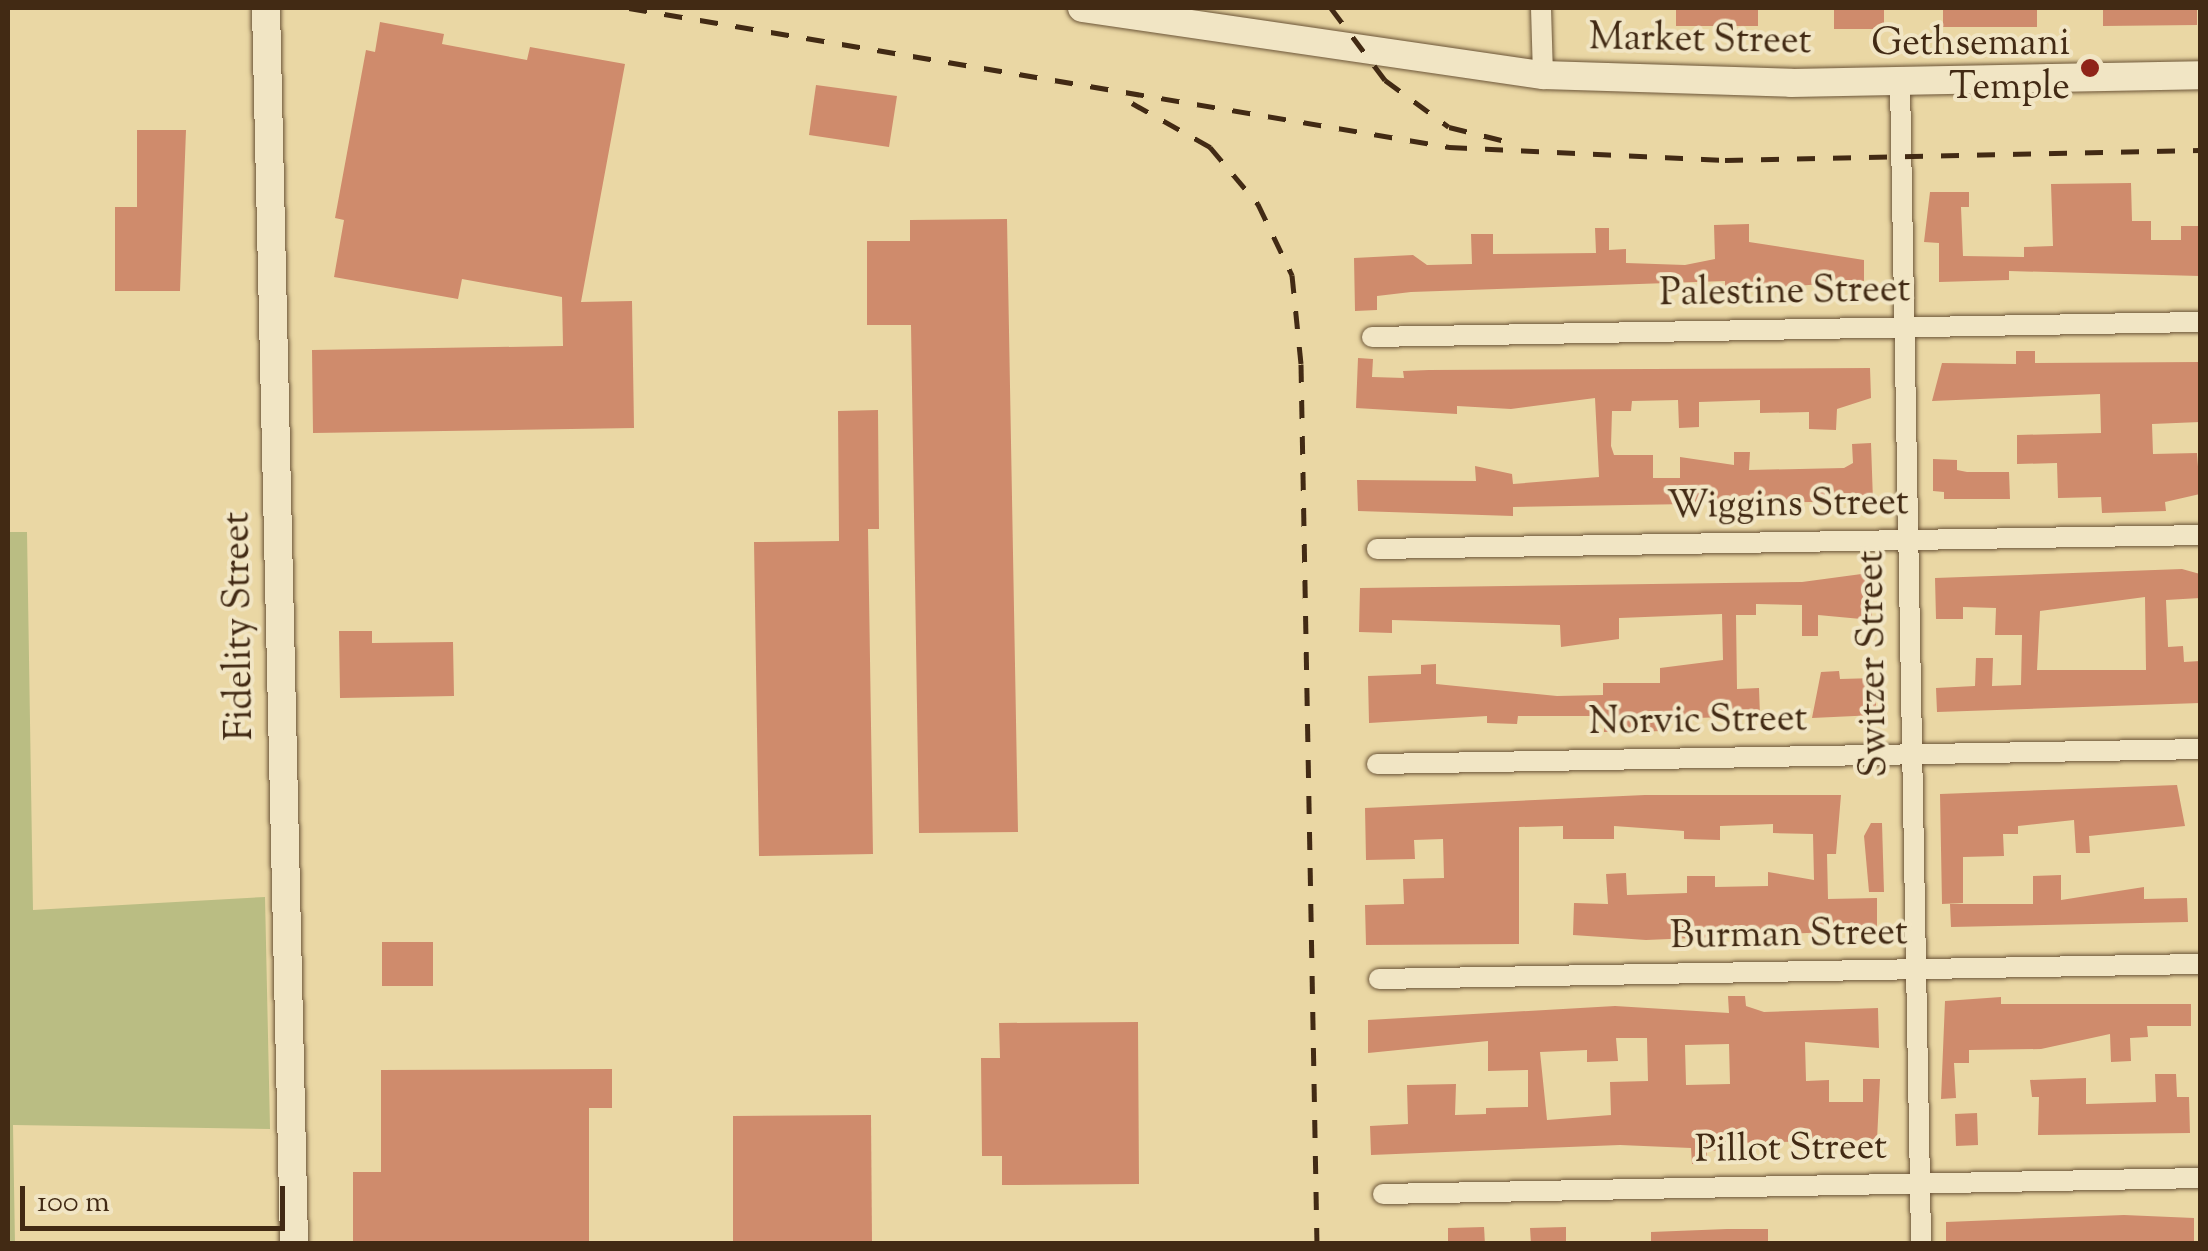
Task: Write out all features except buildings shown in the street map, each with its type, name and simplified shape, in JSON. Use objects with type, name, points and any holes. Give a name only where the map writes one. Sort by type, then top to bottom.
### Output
[{"type":"main road","name":"Fidelity Street","points":[[266,8],[294,1244]]},
{"type":"main road","name":"Market Street","points":[[1082,8],[1543,75],[1900,83],[2200,76]]},
{"type":"street","points":[[1541,8],[1543,75]]},
{"type":"street","name":"Switzer Street","points":[[1900,83],[1920,1244]]},
{"type":"street","name":"Palestine Street","points":[[1372,337],[2200,322]]},
{"type":"street","name":"Wiggins Street","points":[[1377,549],[2200,535]]},
{"type":"street","name":"Norvic Street","points":[[1377,764],[2200,749]]},
{"type":"street","name":"Burman Street","points":[[1379,979],[2200,964]]},
{"type":"street","name":"Pillot Street","points":[[1382,1194],[2200,1178]]},
{"type":"green space","points":[[8,532],[27,532],[33,910],[265,897],[270,1129],[13,1125],[15,1244],[8,1243]]},
{"type":"railway","points":[[629,8],[1449,147],[1725,160],[2200,150]]},
{"type":"railway","points":[[1331,8],[1385,80],[1449,127],[1505,141]]},
{"type":"railway","points":[[1132,103],[1210,147],[1258,204],[1292,275],[1301,364],[1317,1244]]},
{"type":"place","name":"Gethsemani Temple","points":[[2090,68]]}]
